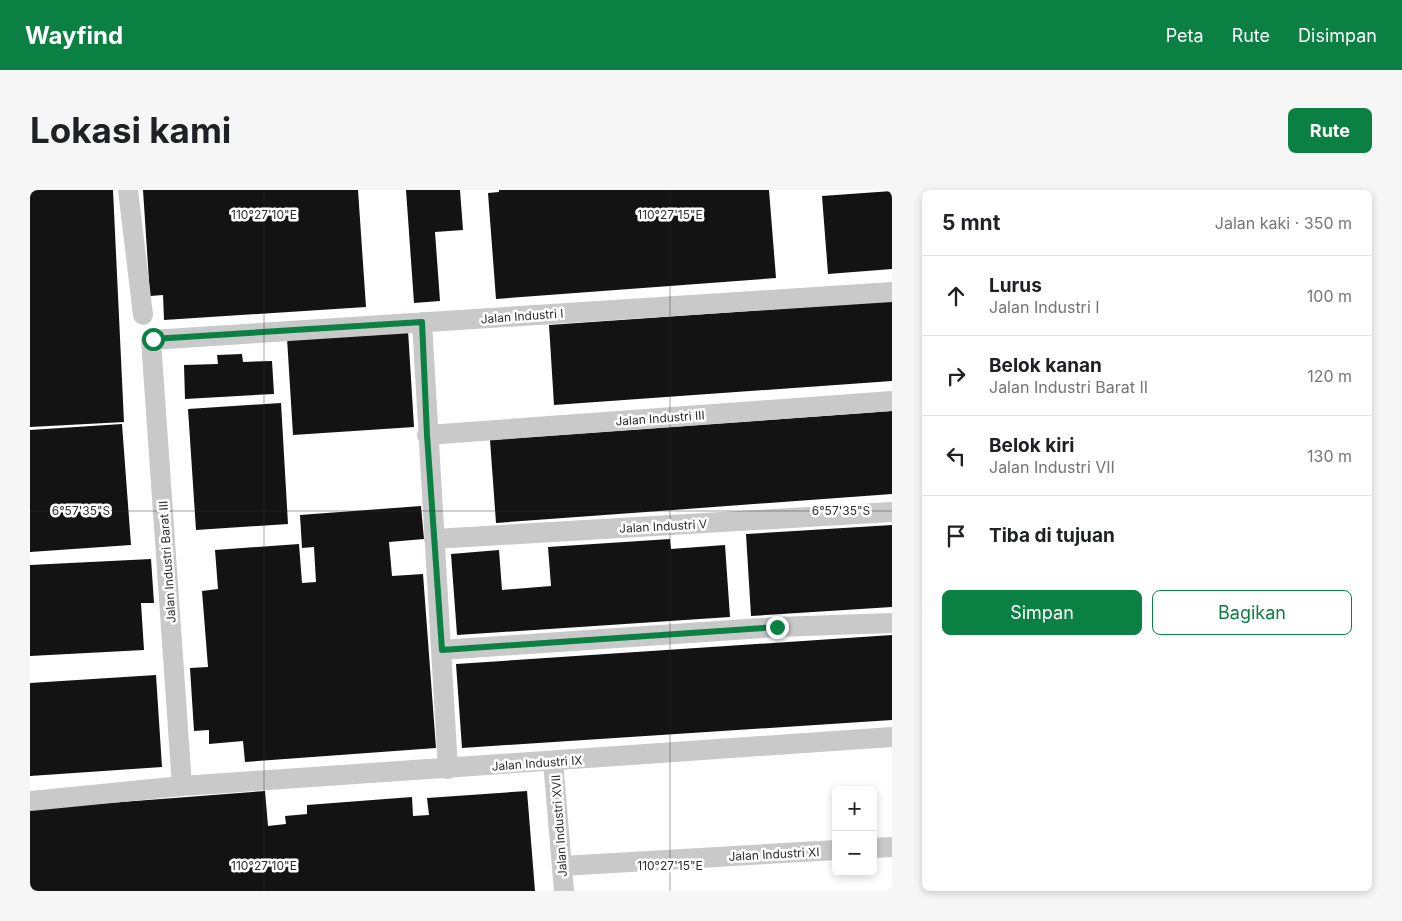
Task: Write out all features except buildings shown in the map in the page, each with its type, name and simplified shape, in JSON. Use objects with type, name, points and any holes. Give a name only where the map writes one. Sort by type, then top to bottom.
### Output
[{"type":"lane","points":[[128,190],[143,315]]},
{"type":"lane","name":"Jalan Industri I","points":[[153,339],[892,292]]},
{"type":"lane","points":[[422,322],[427,435],[448,769]]},
{"type":"lane","name":"Jalan Industri Barat III","points":[[153,339],[182,786]]},
{"type":"lane","name":"Jalan Industri III","points":[[427,435],[892,401]]},
{"type":"lane","name":"Jalan Industri V","points":[[434,539],[892,512]]},
{"type":"lane","points":[[442,650],[777,627],[892,623]]},
{"type":"lane","name":"Jalan Industri IX","points":[[30,800],[182,786],[892,737]]},
{"type":"lane","name":"Jalan Industri XVII","points":[[554,761],[564,891]]},
{"type":"lane","points":[[877,848],[892,847]]},
{"type":"lane","name":"Jalan Industri XI","points":[[562,866],[832,850]]},
{"type":"route","points":[[153,339],[422,322],[427,435],[442,650],[777,627]]}]
